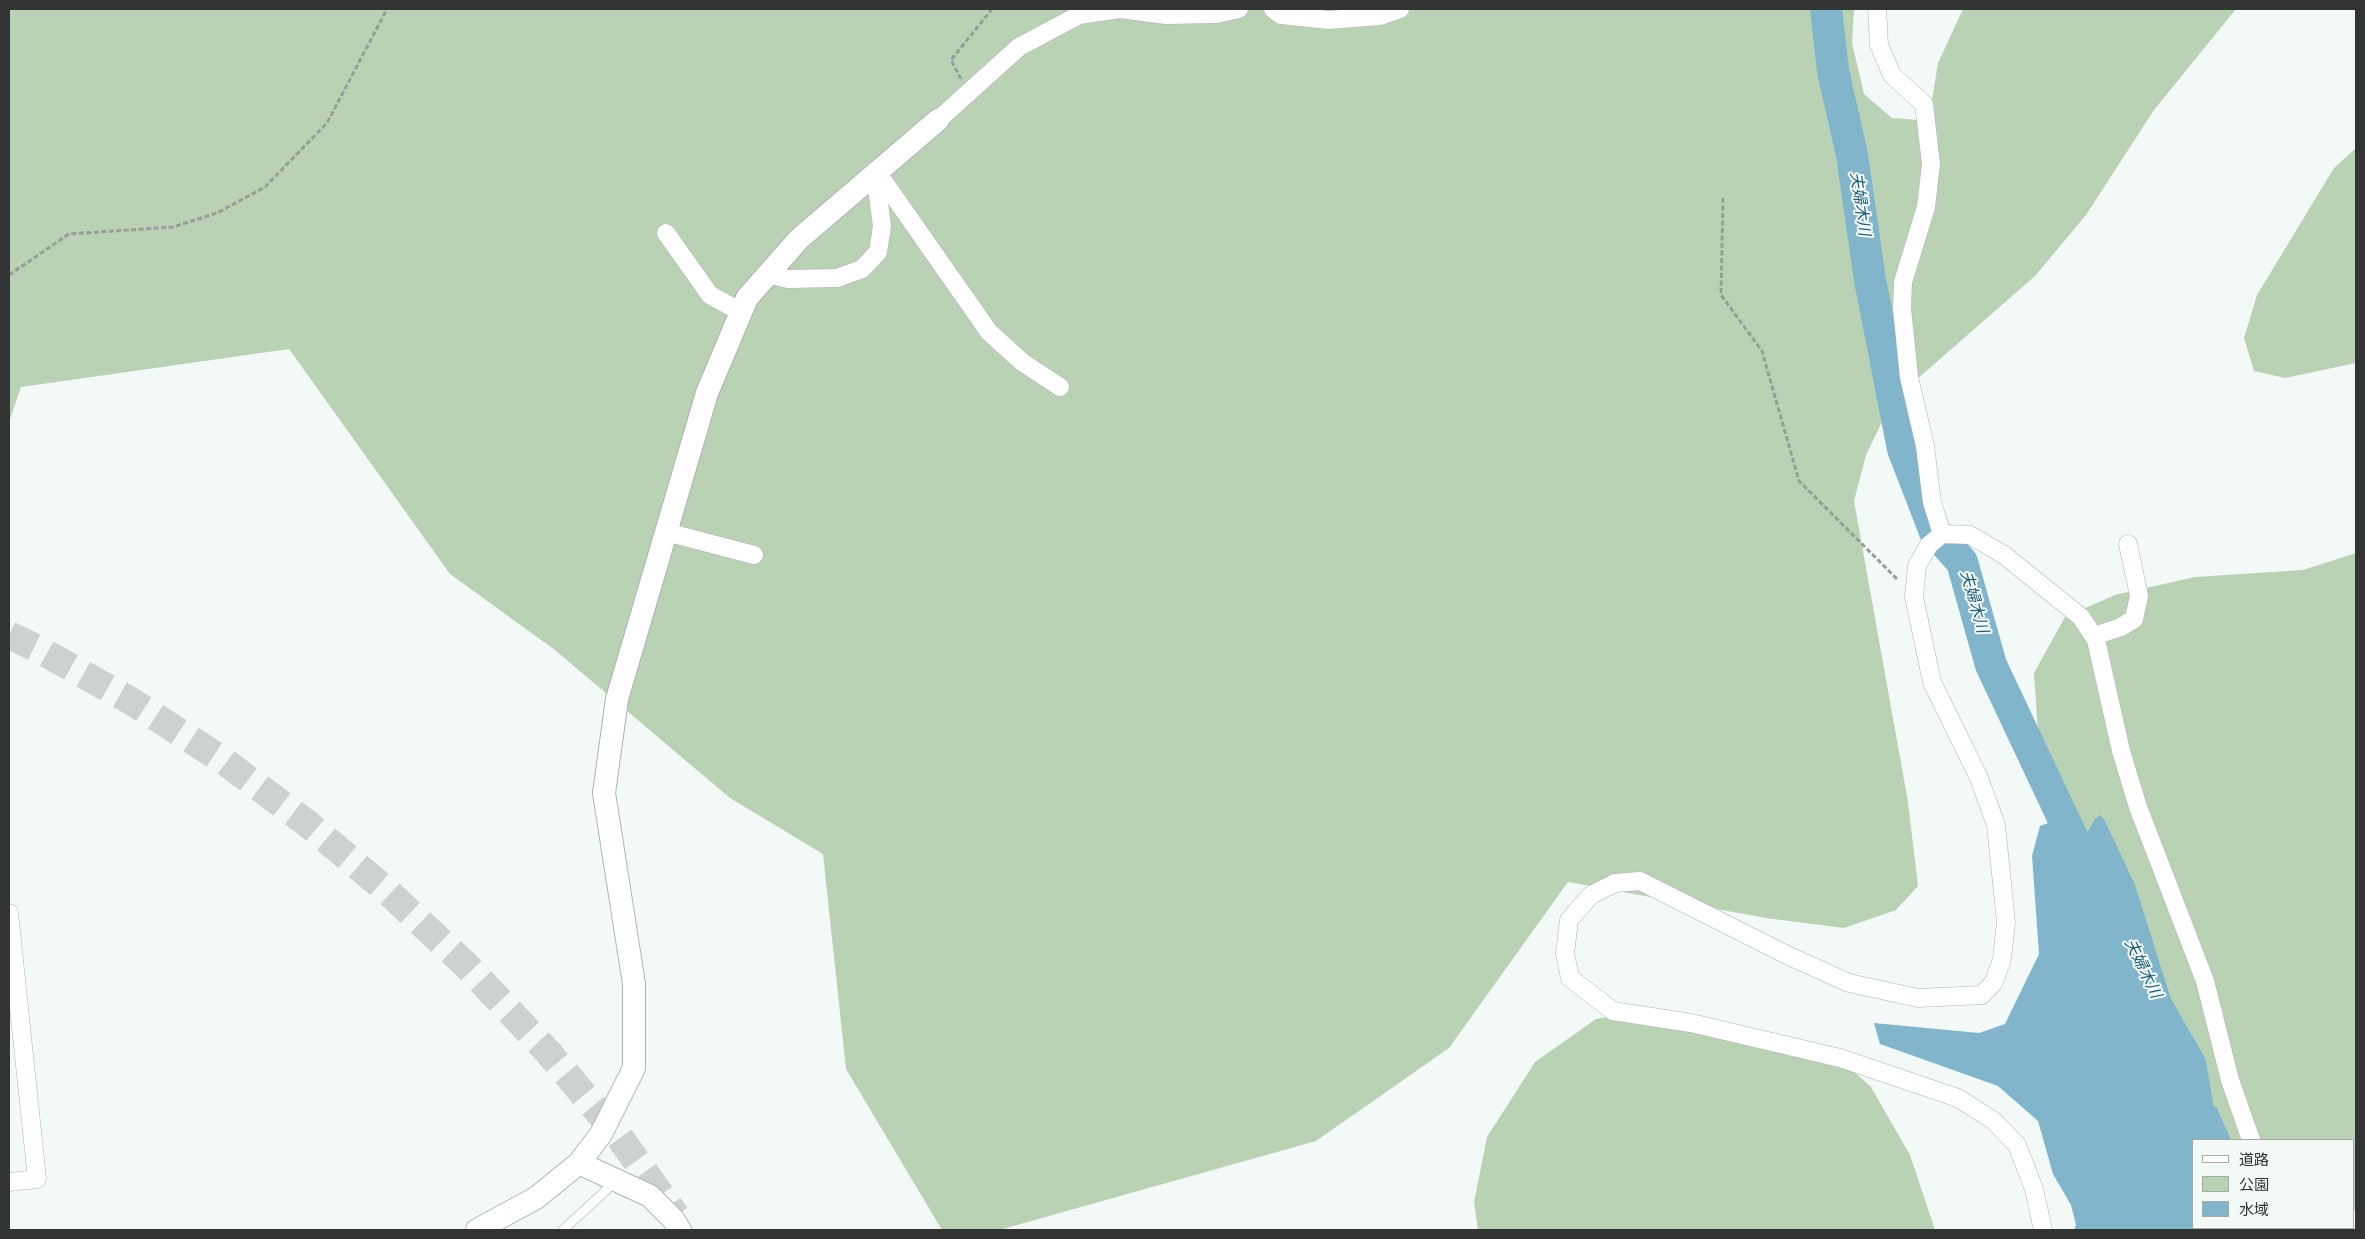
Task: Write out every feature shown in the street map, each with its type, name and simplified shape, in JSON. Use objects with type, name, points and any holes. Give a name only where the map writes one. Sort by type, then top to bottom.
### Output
[{"type":"street","points":[[477,1230],[536,1198],[579,1163],[601,1134],[634,1068],[634,984],[604,793],[617,699],[707,393],[747,298],[798,239],[938,120],[1019,47],[1078,15],[1120,9],[1166,15],[1216,14],[1240,9]]},
{"type":"street","points":[[1273,9],[1281,15],[1329,20],[1380,16],[1400,9]]},
{"type":"street","points":[[1877,9],[1879,45],[1892,75],[1924,104],[1930,164],[1926,207],[1903,282],[1902,308],[1909,377],[1925,446],[1932,502],[1942,534]]},
{"type":"street","points":[[768,274],[788,279],[837,278],[862,270],[878,252],[882,226],[876,173]]},
{"type":"street","points":[[876,173],[989,332],[1022,362],[1060,387]]},
{"type":"street","points":[[666,233],[710,295],[741,312]]},
{"type":"street","points":[[666,532],[754,555]]},
{"type":"street","points":[[2043,1230],[2034,1190],[2017,1145],[1994,1121],[1958,1098],[1840,1058],[1691,1023],[1612,1011],[1570,978],[1565,953],[1569,920],[1591,895],[1615,883],[1640,881],[1781,952],[1849,982],[1918,998],[1982,995],[1994,982],[2002,960],[2006,922],[1996,825],[1975,769],[1932,682],[1914,597],[1917,566],[1929,545],[1942,534],[1970,535],[2004,555],[2081,617],[2094,636],[2121,751],[2138,807],[2204,981],[2230,1080],[2251,1139]]},
{"type":"street","points":[[2094,636],[2121,627],[2134,619],[2139,596],[2128,544]]},
{"type":"street","points":[[9,913],[15,1044],[37,1179],[9,1182]]},
{"type":"street","points":[[579,1163],[650,1196],[673,1219],[680,1230]]},
{"type":"lane","points":[[563,1230],[617,1180]]},
{"type":"path","points":[[9,275],[69,234],[173,227],[217,213],[265,187],[328,123],[387,9]]},
{"type":"path","points":[[968,92],[951,60],[992,9]]},
{"type":"path","points":[[1723,198],[1720,295],[1762,351],[1799,481],[1914,597]]},
{"type":"green space","points":[[9,9],[1854,9],[1852,43],[1864,94],[1892,118],[1918,120],[1931,106],[1938,63],[1963,9],[2236,9],[2154,110],[2086,215],[2035,276],[1892,401],[1866,455],[1854,501],[1908,802],[1918,886],[1896,910],[1844,928],[1766,918],[1568,882],[1449,1048],[1316,1141],[999,1230],[942,1230],[846,1069],[823,854],[730,798],[555,650],[450,574],[289,349],[21,387],[9,422]]},
{"type":"green space","points":[[2356,148],[2356,363],[2285,378],[2254,371],[2244,338],[2257,295],[2334,168]]},
{"type":"green space","points":[[2356,553],[2356,1230],[2308,1229],[2355,1229],[2355,1139],[2194,1139],[2057,834],[2038,732],[2034,673],[2065,617],[2115,595],[2195,577],[2303,570]]},
{"type":"green space","points":[[1651,1009],[1843,1062],[1871,1087],[1910,1155],[1935,1230],[1478,1230],[1474,1202],[1487,1137],[1535,1062],[1596,1019]]},
{"type":"water","points":[[2100,815],[2105,821],[2135,885],[2171,999],[2206,1060],[2191,1098],[2217,1108],[2231,1139],[2192,1139],[2192,1229],[2233,1230],[2074,1230],[2076,1225],[2071,1205],[2053,1174],[2038,1121],[1998,1086],[1880,1044],[1874,1023],[1979,1033],[2005,1024],[2039,954],[2032,856],[2040,826],[2051,822],[2085,837],[2095,819]]},
{"type":"waterway","name":"夫婦木川","points":[[1826,9],[1833,71],[1852,155],[1870,280],[1903,449],[1935,532],[1962,562],[1991,665],[2073,839],[2091,868]]},
{"type":"waterway","name":"夫婦木川","points":[[2181,1049],[2191,1068],[2203,1139]]},
{"type":"tunnel","points":[[9,635],[40,650],[131,701],[224,761],[308,824],[386,890],[467,966],[548,1052],[620,1138],[676,1216]]}]
